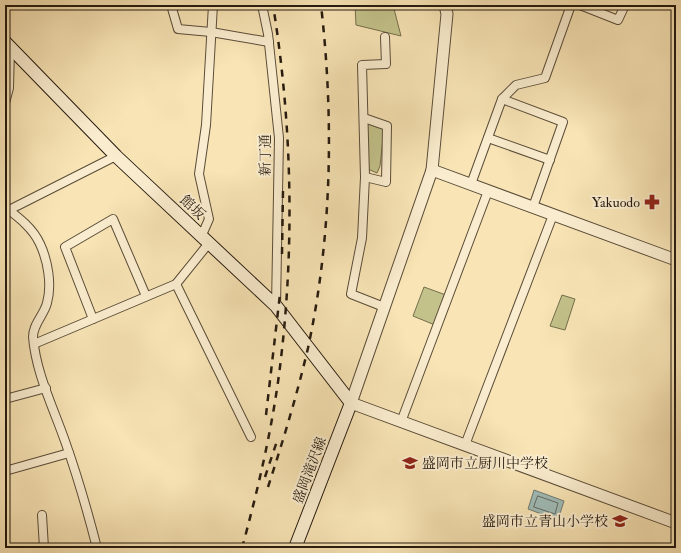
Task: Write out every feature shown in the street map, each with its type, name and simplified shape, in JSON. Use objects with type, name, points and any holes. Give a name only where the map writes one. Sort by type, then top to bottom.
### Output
[{"type":"main road","name":"館坂","points":[[7,45],[116,156],[276,306],[350,403]]},
{"type":"main road","name":"盛岡滝沢線","points":[[296,548],[350,403]]},
{"type":"street","points":[[171,5],[178,29],[211,32],[268,42]]},
{"type":"street","points":[[34,344],[176,284],[206,239],[208,218],[199,174],[206,126],[213,5]]},
{"type":"street","name":"新丁通","points":[[262,5],[268,42],[279,138],[276,306]]},
{"type":"street","points":[[445,5],[447,14],[432,170],[350,403],[676,523]]},
{"type":"street","points":[[471,184],[502,99],[516,85],[545,78],[571,5]]},
{"type":"street","points":[[580,5],[618,20],[625,5]]},
{"type":"street","points":[[384,307],[351,294],[362,238],[365,177],[362,65],[386,64],[385,38]]},
{"type":"street","points":[[5,103],[9,88],[7,45]]},
{"type":"street","points":[[502,99],[564,122],[533,207]]},
{"type":"street","points":[[364,118],[388,126],[386,182],[365,177]]},
{"type":"street","points":[[488,138],[550,160]]},
{"type":"street","points":[[97,548],[69,454],[46,388],[34,344],[33,334],[37,322],[47,304],[49,280],[47,269],[40,243],[24,222],[7,209],[116,156]]},
{"type":"street","points":[[432,170],[676,260]]},
{"type":"street","points":[[401,422],[488,191]]},
{"type":"street","points":[[465,445],[553,215]]},
{"type":"street","points":[[93,319],[65,246],[113,219],[146,296]]},
{"type":"street","points":[[176,284],[251,437]]},
{"type":"street","points":[[5,399],[46,388]]},
{"type":"street","points":[[5,471],[69,454]]},
{"type":"street","points":[[42,515],[44,548]]},
{"type":"shaded area","points":[[355,5],[393,5],[401,36],[356,25]]},
{"type":"shaded area","points":[[366,123],[384,129],[380,166],[377,173],[368,169]]},
{"type":"shaded area","points":[[424,287],[446,295],[435,325],[413,316]]},
{"type":"shaded area","points":[[562,295],[575,299],[565,330],[550,326]]},
{"type":"water","points":[[534,490],[564,501],[558,520],[528,509]]},
{"type":"railway","points":[[242,548],[263,465],[275,403],[287,288],[289,241],[288,146],[285,99],[273,5]]},
{"type":"railway","points":[[268,487],[290,418],[308,348],[322,263],[326,220],[329,134],[328,91],[321,5]]},
{"type":"railway","points":[[282,254],[283,190]]},
{"type":"railway","points":[[266,415],[280,294]]},
{"type":"railway","points":[[265,477],[277,441]]},
{"type":"place","name":"Yakuodo","points":[[652,202]]},
{"type":"place","name":"盛岡市立厨川中学校","points":[[410,463]]},
{"type":"place","name":"盛岡市立青山小学校","points":[[620,521]]}]
